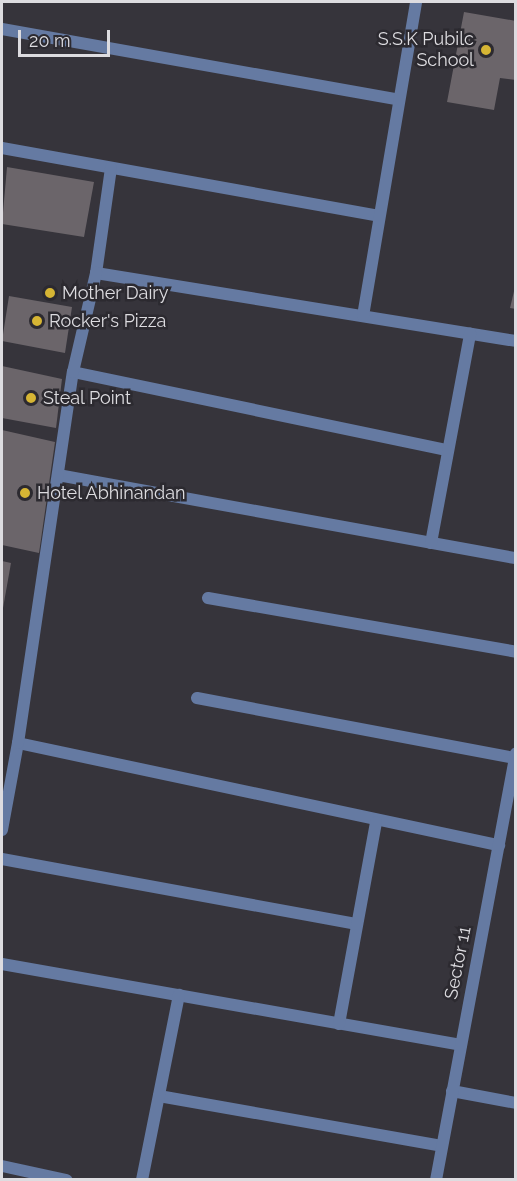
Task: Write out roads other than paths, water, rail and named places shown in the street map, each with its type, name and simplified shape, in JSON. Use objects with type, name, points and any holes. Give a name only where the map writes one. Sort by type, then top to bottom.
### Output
[{"type":"street","points":[[363,316],[416,2]]},
{"type":"street","points":[[2,29],[399,100]]},
{"type":"street","points":[[2,148],[380,216]]},
{"type":"street","points":[[2,830],[18,743],[73,372],[96,273],[111,168]]},
{"type":"street","points":[[96,273],[516,341]]},
{"type":"street","points":[[431,543],[470,334]]},
{"type":"street","points":[[73,372],[447,450]]},
{"type":"street","points":[[58,475],[516,558]]},
{"type":"street","points":[[208,598],[516,652]]},
{"type":"street","points":[[197,698],[515,755]]},
{"type":"street","points":[[18,743],[376,822],[499,845]]},
{"type":"street","name":"Sector 11","points":[[436,1179],[515,755]]},
{"type":"street","points":[[339,1024],[376,822]]},
{"type":"street","points":[[2,859],[357,924]]},
{"type":"street","points":[[2,964],[461,1045]]},
{"type":"street","points":[[142,1179],[179,995]]},
{"type":"street","points":[[452,1092],[516,1103]]},
{"type":"street","points":[[159,1096],[442,1146]]},
{"type":"street","points":[[2,1166],[66,1179]]},
{"type":"place","name":"S.S.K Pubilc School","points":[[486,50]]},
{"type":"place","name":"Mother Dairy","points":[[50,293]]},
{"type":"place","name":"Rocker's Pizza","points":[[37,321]]},
{"type":"place","name":"Steal Point","points":[[31,398]]},
{"type":"place","name":"Hotel Abhinandan","points":[[25,493]]}]
